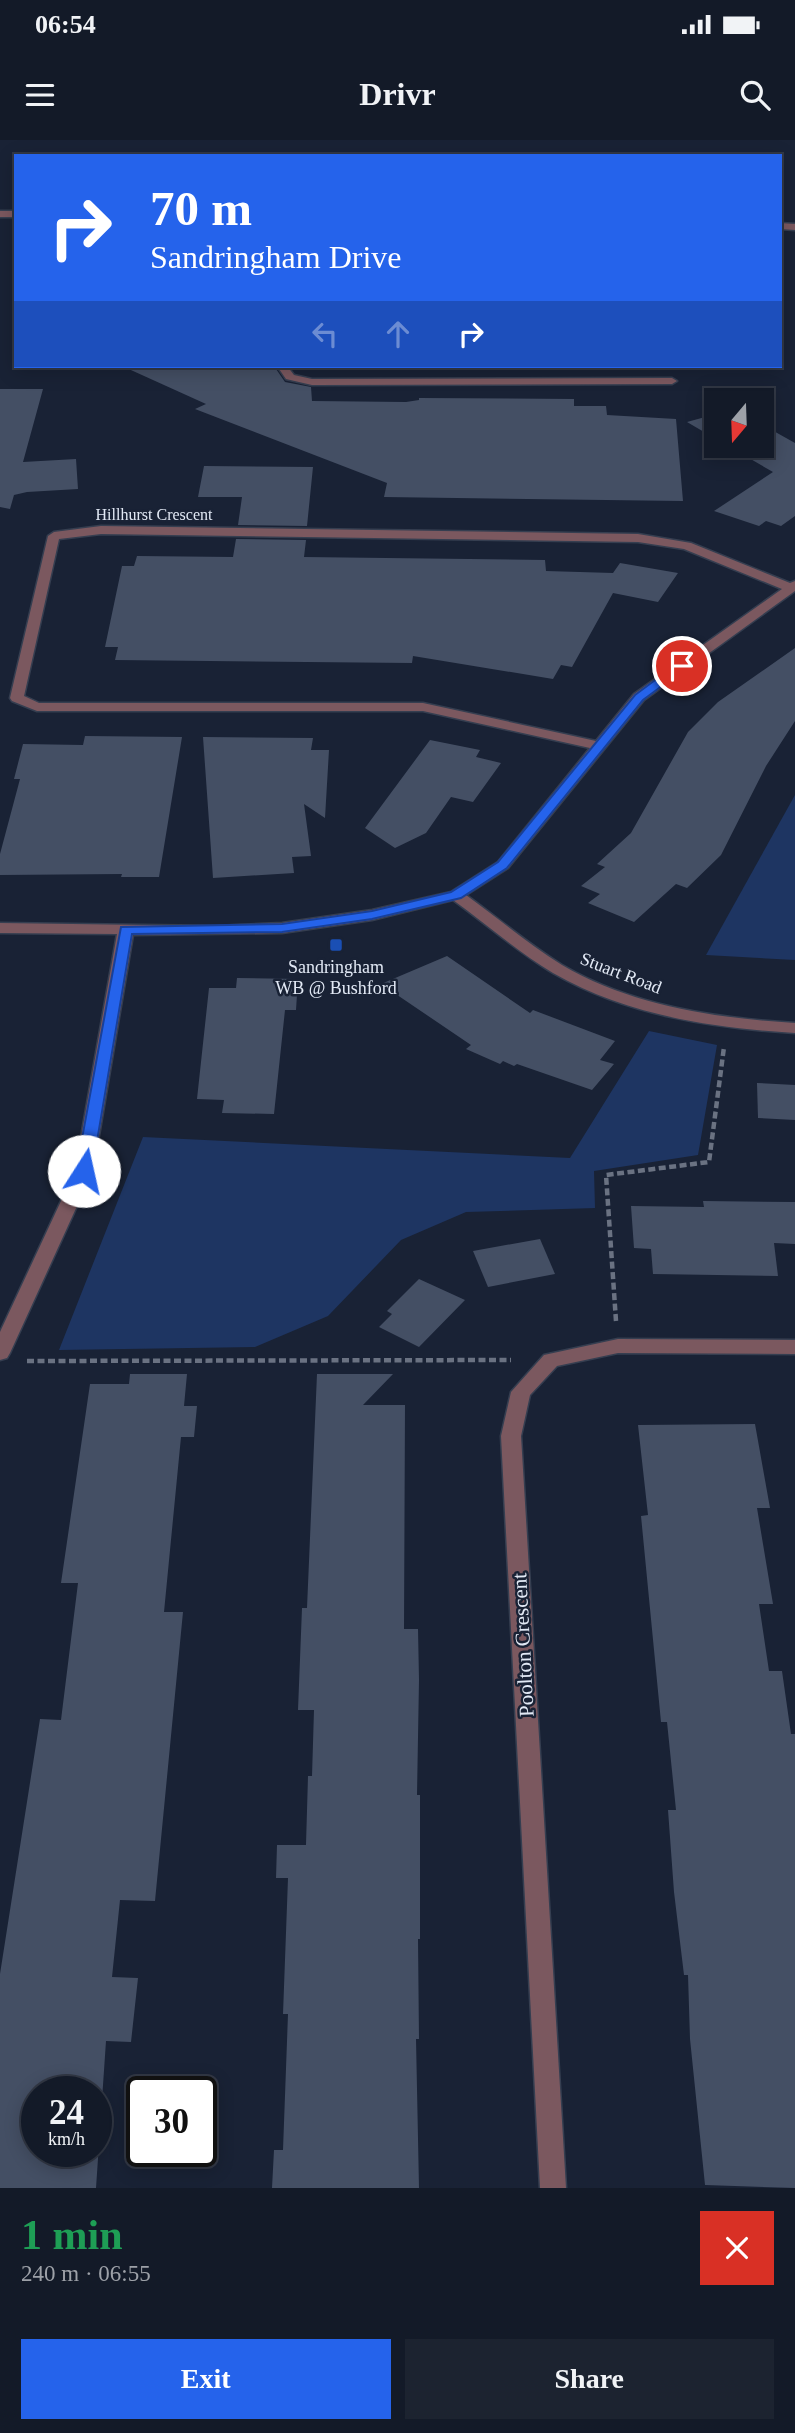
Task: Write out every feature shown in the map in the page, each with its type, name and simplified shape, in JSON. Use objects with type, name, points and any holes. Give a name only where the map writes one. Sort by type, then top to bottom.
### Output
[{"type":"street","points":[[283,368],[290,377],[313,383],[672,382]]},
{"type":"street","name":"Hillhurst Crescent","points":[[600,746],[423,707],[37,707],[17,698],[54,536],[101,530],[638,538],[687,546],[793,587]]},
{"type":"street","points":[[0,928],[282,928],[372,915],[456,895],[503,865],[639,697],[793,587]]},
{"type":"street","name":"Stuart Road","points":[[456,895],[569,976],[648,1007],[727,1022],[795,1028]]},
{"type":"street","points":[[0,1353],[84,1171],[126,930]]},
{"type":"street","points":[[551,1360],[618,1346],[795,1347]]},
{"type":"street","name":"Poolton Crescent","points":[[551,1360],[521,1392],[511,1436],[553,2188]]},
{"type":"path","points":[[618,1346],[606,1175],[709,1161],[727,1022]]},
{"type":"path","points":[[22,1360],[43,1363],[551,1360]]},
{"type":"shaded area","points":[[795,795],[795,960],[706,955]]},
{"type":"shaded area","points":[[649,1031],[717,1045],[698,1155],[594,1171],[595,1208],[466,1212],[401,1240],[328,1316],[255,1347],[59,1350],[143,1137],[570,1158]]},
{"type":"building","points":[[126,368],[275,368],[285,382],[311,387],[312,401],[406,402],[419,398],[574,399],[574,406],[606,406],[607,415],[676,419],[683,501],[384,497],[387,483],[195,409],[206,404]]},
{"type":"building","points":[[0,389],[43,389],[23,462],[76,459],[78,489],[14,495],[10,509],[0,507]]},
{"type":"building","points":[[704,417],[704,432],[687,422]]},
{"type":"building","points":[[774,431],[795,443],[795,516],[781,526],[766,521],[759,526],[714,511],[773,472],[749,458],[774,458]]},
{"type":"building","points":[[204,466],[313,467],[307,526],[238,525],[242,497],[198,497]]},
{"type":"building","points":[[236,539],[306,540],[304,557],[545,560],[546,571],[613,573],[620,563],[678,573],[658,602],[613,593],[572,667],[561,665],[553,679],[413,656],[412,663],[115,660],[118,647],[105,647],[122,566],[134,566],[137,556],[233,557]]},
{"type":"building","points":[[795,648],[795,721],[766,766],[721,855],[687,888],[676,884],[634,922],[588,903],[600,894],[581,886],[605,867],[597,864],[631,833],[688,732],[718,702]]},
{"type":"building","points":[[85,736],[182,737],[159,877],[121,877],[122,874],[0,875],[0,854],[20,779],[14,779],[23,744],[83,745]]},
{"type":"building","points":[[203,737],[313,738],[311,750],[329,750],[325,818],[304,804],[311,856],[292,857],[294,873],[213,878]]},
{"type":"building","points":[[430,740],[480,750],[476,757],[501,763],[473,802],[451,797],[426,833],[395,848],[365,828]]},
{"type":"building","points":[[447,956],[530,1013],[533,1010],[615,1041],[600,1060],[614,1064],[592,1090],[517,1064],[514,1066],[503,1061],[500,1064],[466,1049],[471,1045],[381,984]]},
{"type":"building","points":[[237,978],[298,979],[296,1010],[285,1010],[274,1114],[222,1113],[224,1100],[197,1099],[209,988],[236,988]]},
{"type":"building","points":[[757,1083],[795,1085],[795,1120],[758,1118]]},
{"type":"building","points":[[703,1201],[795,1202],[795,1244],[774,1243],[778,1276],[653,1274],[651,1249],[634,1248],[631,1206],[704,1207]]},
{"type":"building","points":[[540,1239],[555,1274],[488,1287],[473,1251]]},
{"type":"building","points":[[419,1279],[465,1300],[419,1347],[379,1327],[392,1314],[387,1311]]},
{"type":"building","points":[[130,1374],[187,1374],[184,1406],[197,1406],[194,1437],[181,1437],[164,1612],[183,1612],[155,1901],[120,1900],[112,1977],[138,1978],[131,2042],[106,2041],[104,2076],[21,2076],[21,2167],[97,2167],[96,2188],[0,2188],[0,1974],[40,1719],[61,1720],[78,1583],[61,1583],[90,1384],[129,1384]]},
{"type":"building","points":[[317,1374],[393,1374],[363,1405],[405,1405],[404,1629],[418,1629],[419,1680],[417,1795],[420,1795],[420,1939],[419,2039],[416,2039],[419,2188],[272,2188],[274,2150],[283,2150],[288,2014],[283,2014],[288,1878],[276,1878],[277,1845],[306,1845],[308,1776],[312,1776],[314,1710],[298,1710],[302,1608],[307,1608]]},
{"type":"building","points":[[755,1424],[770,1508],[757,1508],[773,1604],[759,1604],[769,1671],[782,1671],[791,1734],[795,1734],[795,2188],[705,2185],[690,2039],[688,1975],[684,1975],[674,1892],[668,1810],[676,1810],[667,1722],[661,1722],[641,1516],[648,1515],[638,1425]]},
{"type":"place","name":"Sandringham WB @ Bushford","points":[[336,945]]},
{"type":"route","points":[[84,1171],[126,930],[215,931],[282,928],[372,915],[456,895],[503,865],[639,697],[682,666]]}]
